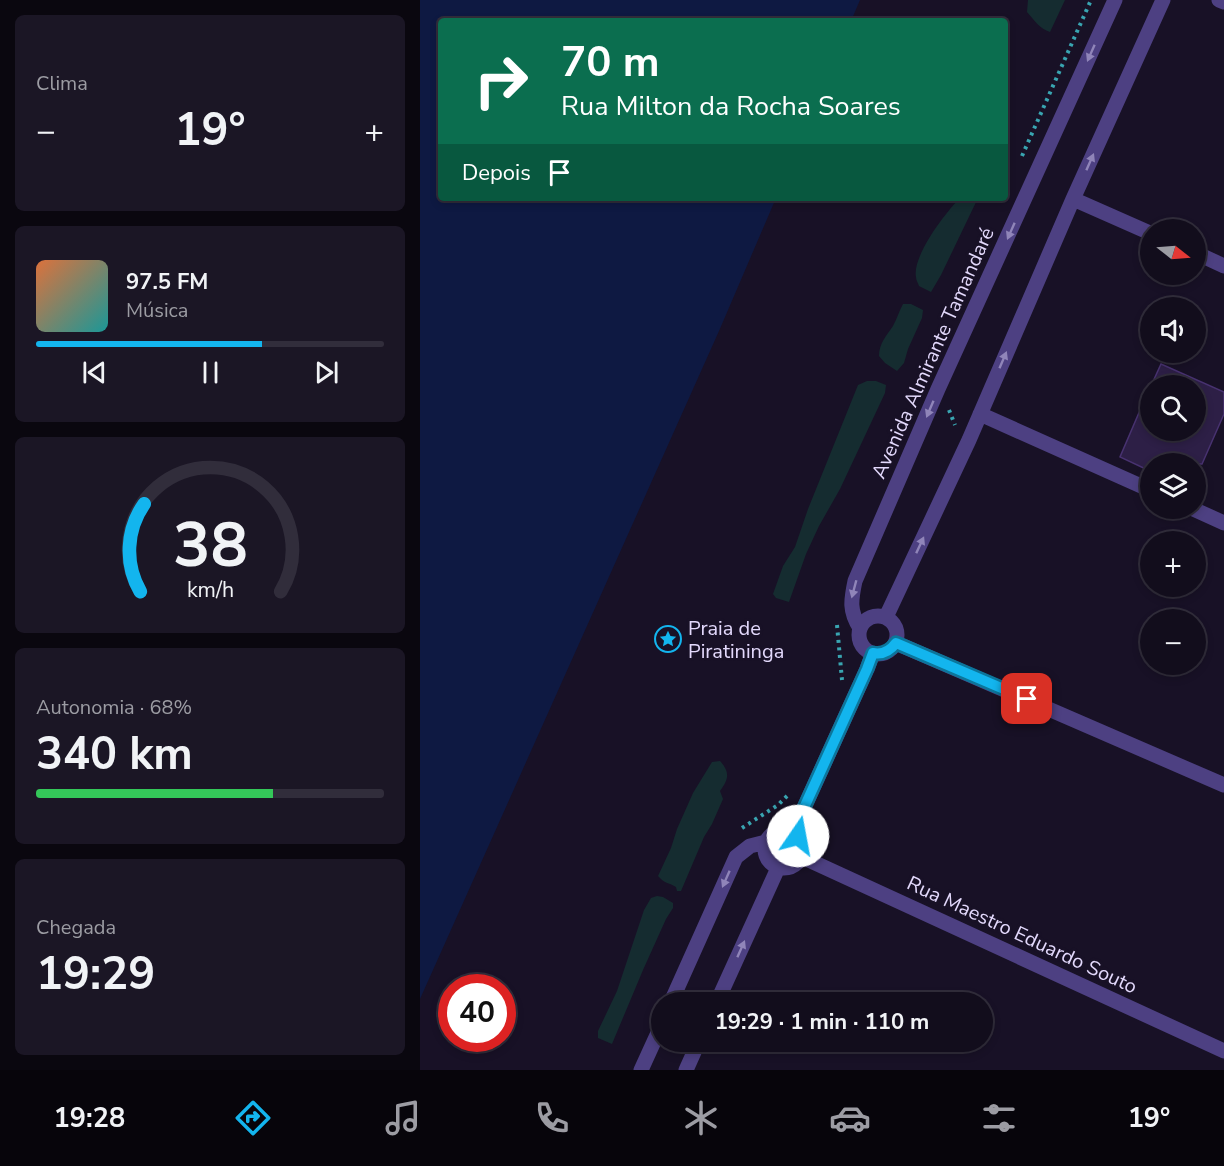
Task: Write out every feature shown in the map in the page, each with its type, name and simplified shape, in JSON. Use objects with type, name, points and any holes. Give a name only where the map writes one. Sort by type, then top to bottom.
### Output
[{"type":"street","name":"Avenida Almirante Tamandaré","points":[[860,628],[854,619],[850,601],[855,581],[938,389],[1115,0]]},
{"type":"street","points":[[886,617],[980,414],[1073,199],[1163,0]]},
{"type":"street","points":[[1219,0],[1224,2]]},
{"type":"street","points":[[1073,199],[1140,229]]},
{"type":"street","points":[[1206,258],[1224,266]]},
{"type":"street","points":[[980,414],[1140,486]]},
{"type":"street","points":[[1206,515],[1224,523]]},
{"type":"street","points":[[873,616],[886,617],[897,630],[896,643],[884,653],[867,651],[860,640],[860,628],[863,622],[873,616]]},
{"type":"street","points":[[896,643],[1224,785]]},
{"type":"street","points":[[793,832],[873,653]]},
{"type":"street","points":[[787,830],[793,832],[801,840],[802,857],[788,869],[778,868],[767,859],[766,842],[774,832],[787,830]]},
{"type":"street","points":[[675,992],[736,857],[750,846],[766,842]]},
{"type":"street","name":"Rua Maestro Eduardo Souto","points":[[802,857],[1224,1051]]},
{"type":"street","points":[[722,992],[778,868]]},
{"type":"street","points":[[641,1070],[651,1048]]},
{"type":"street","points":[[689,1069],[695,1052]]},
{"type":"path","points":[[1019,161],[1091,0]]},
{"type":"path","points":[[836,618],[842,688]]},
{"type":"path","points":[[739,830],[778,806],[793,791]]},
{"type":"green space","points":[[1028,0],[1065,0],[1050,32],[1040,26],[1027,12]]},
{"type":"green space","points":[[957,201],[977,201],[931,292],[919,286],[916,268],[924,246]]},
{"type":"green space","points":[[903,304],[911,304],[923,310],[904,363],[897,371],[885,363],[879,356],[879,352]]},
{"type":"green space","points":[[867,381],[876,381],[886,385],[885,393],[840,489],[806,554],[789,602],[776,598],[773,594],[783,566],[795,547],[858,385]]},
{"type":"green space","points":[[720,761],[727,776],[720,791],[723,799],[681,891],[677,891],[676,887],[658,876],[693,793],[712,762]]},
{"type":"green space","points":[[657,896],[673,903],[673,908],[643,970],[612,1044],[598,1038],[598,1031],[617,991],[644,910],[651,898]]},
{"type":"water","points":[[420,0],[860,0],[852,18],[438,18],[438,201],[775,201],[719,331],[420,999]]},
{"type":"building","points":[[1161,364],[1186,375],[1156,375]]},
{"type":"building","points":[[1206,384],[1224,392],[1224,414],[1206,455],[1206,453],[1140,453],[1140,466],[1120,457],[1140,410],[1140,441],[1206,441]]},
{"type":"place","name":"Praia de Piratininga","points":[[668,639]]},
{"type":"route","points":[[798,836],[793,832],[873,653],[884,653],[896,643],[1027,699]]}]
